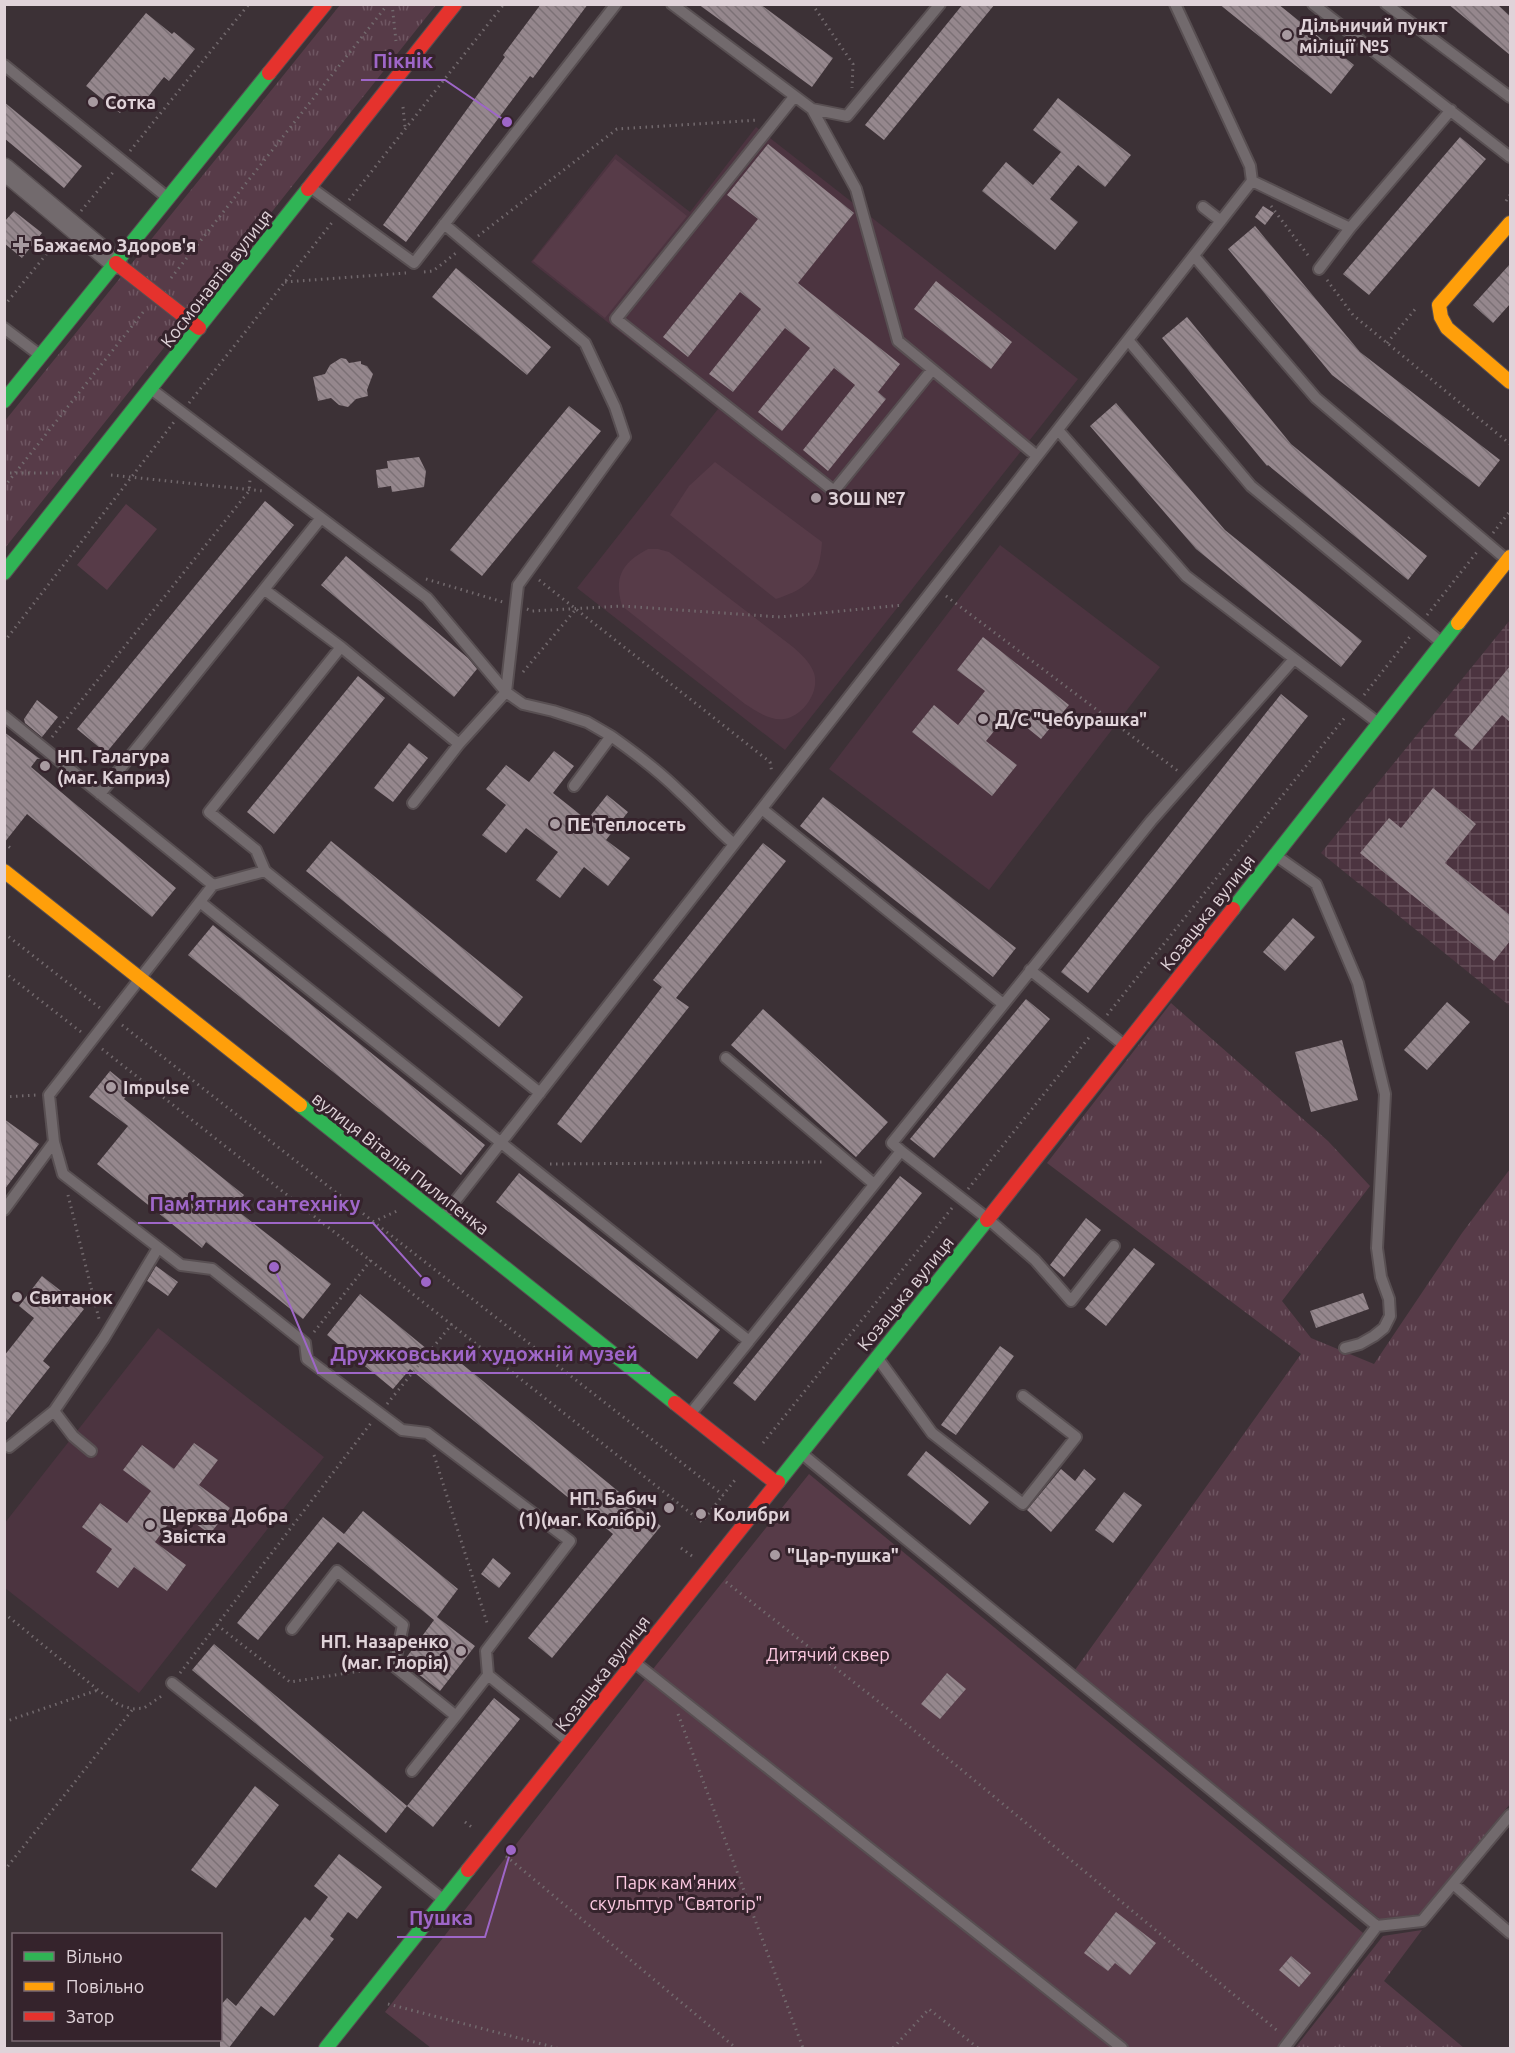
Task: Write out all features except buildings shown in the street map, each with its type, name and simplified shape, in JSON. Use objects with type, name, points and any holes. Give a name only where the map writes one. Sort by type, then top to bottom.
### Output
[{"type":"street","points":[[4,401],[325,4]]},
{"type":"street","name":"Космонавтів вулиця","points":[[4,573],[455,4]]},
{"type":"street","points":[[4,169],[116,263],[199,328]]},
{"type":"street","points":[[1510,223],[1439,305],[1441,317],[1447,328],[1510,382]]},
{"type":"street","name":"Козацька вулиця","points":[[326,2049],[988,1219],[1509,559]]},
{"type":"street","name":"вулиця Віталія Пилипенка","points":[[4,871],[776,1483]]},
{"type":"lane","points":[[310,187],[414,263],[616,4]]},
{"type":"lane","points":[[672,4],[812,110],[856,189],[898,341],[1037,456]]},
{"type":"lane","points":[[812,110],[847,116],[940,4]]},
{"type":"lane","points":[[442,1218],[1252,181],[1250,166],[1175,4]]},
{"type":"lane","points":[[1313,4],[1510,157]]},
{"type":"lane","points":[[1386,4],[1510,98]]},
{"type":"lane","points":[[4,65],[169,198]]},
{"type":"lane","points":[[794,97],[616,319],[834,491],[932,370]]},
{"type":"lane","points":[[1319,269],[1350,228],[1450,110]]},
{"type":"lane","points":[[1252,181],[1350,228]]},
{"type":"lane","points":[[1203,207],[1221,221]]},
{"type":"lane","points":[[412,803],[459,744],[506,692],[518,585],[625,437],[615,407],[585,343],[444,224]]},
{"type":"lane","points":[[1194,256],[1316,398],[1485,542],[1509,559]]},
{"type":"lane","points":[[4,328],[41,356]]},
{"type":"lane","points":[[1128,340],[1251,486],[1443,643]]},
{"type":"lane","points":[[150,389],[427,598],[506,692],[524,704],[587,722],[611,736],[641,757],[680,792],[713,827],[734,844]]},
{"type":"lane","points":[[1058,430],[1186,576],[1379,723]]},
{"type":"lane","points":[[100,794],[321,518]]},
{"type":"lane","points":[[265,590],[341,646],[459,744]]},
{"type":"lane","points":[[341,646],[209,812],[256,850],[265,871],[540,1093]]},
{"type":"lane","points":[[1114,1246],[1071,1301],[1035,1260],[988,1219],[892,1143],[1151,821],[1294,659]]},
{"type":"lane","points":[[4,717],[213,885]]},
{"type":"lane","points":[[574,786],[611,736]]},
{"type":"lane","points":[[762,809],[1003,1004]]},
{"type":"lane","points":[[1275,855],[1316,884],[1358,982],[1385,1094],[1377,1248],[1381,1277],[1389,1299],[1390,1316],[1384,1328],[1374,1336],[1360,1344],[1345,1348]]},
{"type":"lane","points":[[265,871],[213,885],[49,1095],[54,1142],[63,1174],[158,1248],[181,1265],[212,1269],[305,1343],[307,1359],[402,1430],[428,1433],[570,1541],[486,1651],[488,1675],[412,1770]]},
{"type":"lane","points":[[200,902],[749,1341]]},
{"type":"lane","points":[[1030,970],[1124,1045]]},
{"type":"lane","points":[[726,1058],[874,1184]]},
{"type":"lane","points":[[4,1210],[54,1142]]},
{"type":"lane","points":[[690,1415],[901,1151]]},
{"type":"lane","points":[[9,1447],[54,1411],[104,1338],[158,1248]]},
{"type":"lane","points":[[877,1357],[932,1433],[1023,1504],[1076,1437],[1023,1396]]},
{"type":"lane","points":[[54,1411],[73,1436],[91,1451]]},
{"type":"lane","points":[[800,1452],[1377,1926],[1422,1921],[1510,1815]]},
{"type":"lane","points":[[292,1629],[337,1571],[403,1624],[394,1666],[456,1716]]},
{"type":"lane","points":[[633,1662],[1122,2049]]},
{"type":"lane","points":[[488,1675],[570,1742]]},
{"type":"lane","points":[[172,1683],[444,1900]]},
{"type":"lane","points":[[1453,1884],[1510,1933]]},
{"type":"lane","points":[[1286,2045],[1377,1926]]},
{"type":"path","points":[[4,487],[388,4]]},
{"type":"path","points":[[812,4],[854,64],[850,113]]},
{"type":"path","points":[[422,272],[433,271],[617,129],[776,119]]},
{"type":"path","points":[[1252,181],[1353,315],[1510,444]]},
{"type":"path","points":[[285,282],[410,273]]},
{"type":"path","points":[[4,642],[170,427]]},
{"type":"path","points":[[43,747],[249,491],[251,465]]},
{"type":"path","points":[[4,473],[84,473],[132,476],[264,491]]},
{"type":"path","points":[[755,1436],[764,1443],[1510,511]]},
{"type":"path","points":[[529,571],[770,762],[776,789]]},
{"type":"path","points":[[423,578],[532,611],[622,606],[780,617],[923,603]]},
{"type":"path","points":[[935,587],[1188,779]]},
{"type":"path","points":[[506,692],[576,609]]},
{"type":"path","points":[[4,843],[14,850]]},
{"type":"path","points":[[4,933],[723,1494]]},
{"type":"path","points":[[4,972],[702,1522],[749,1462]]},
{"type":"path","points":[[4,1097],[49,1095]]},
{"type":"path","points":[[527,1164],[848,1162]]},
{"type":"path","points":[[63,1174],[104,1338]]},
{"type":"path","points":[[373,1222],[420,1201]]},
{"type":"path","points":[[305,1343],[371,1260]]},
{"type":"path","points":[[4,1613],[119,1705],[133,1709],[144,1708],[161,1698],[379,1413],[452,1324]]},
{"type":"path","points":[[428,1433],[493,1642]]},
{"type":"path","points":[[681,1548],[888,1709],[1286,2045]]},
{"type":"path","points":[[217,1625],[290,1682],[394,1666]]},
{"type":"path","points":[[4,1722],[98,1690]]},
{"type":"path","points":[[669,1690],[803,2049]]},
{"type":"path","points":[[4,1871],[133,1709]]},
{"type":"path","points":[[465,1822],[736,2049]]},
{"type":"path","points":[[366,1998],[557,2049]]},
{"type":"path","points":[[893,2049],[929,2009],[978,2049]]},
{"type":"shaded area","name":"ЗОШ №7","points":[[756,127],[1078,379],[785,750],[577,588],[718,409],[531,262],[616,154],[690,212]]},
{"type":"shaded area","points":[[1000,545],[1160,667],[989,890],[829,769]]},
{"type":"shaded area","points":[[1510,620],[1510,1006],[1321,853]]},
{"type":"shaded area","points":[[158,1328],[324,1457],[139,1693],[5,1588],[4,1524]]},
{"type":"green space","points":[[340,5],[436,5],[5,548],[4,422]]},
{"type":"green space","points":[[615,159],[687,216],[605,318],[533,261]]},
{"type":"green space","points":[[715,462],[822,542],[819,564],[811,580],[805,585],[776,599],[670,515],[689,486]]},
{"type":"green space","points":[[126,504],[157,529],[107,590],[77,565]]},
{"type":"green space","points":[[648,549],[669,552],[802,655],[814,673],[815,688],[808,702],[798,713],[779,719],[758,712],[622,606],[619,587],[622,572],[631,560]]},
{"type":"green space","points":[[1171,1003],[1328,1141],[1370,1186],[1282,1301],[1311,1338],[1374,1364],[1462,1233],[1510,1169],[1510,1804],[1420,1914],[1381,1920],[1075,1670],[1301,1354],[1047,1163]]},
{"type":"green space","points":[[809,1474],[1374,1942],[1287,2048],[431,2048],[385,2012],[649,1674]]},
{"type":"green space","points":[[1422,1930],[1384,1981],[1464,2048],[1295,2048],[1383,1936]]},
{"type":"traffic: fast","points":[[4,401],[269,73]]},
{"type":"traffic: fast","points":[[4,573],[308,189]]},
{"type":"traffic: fast","points":[[1233,909],[1458,623]]},
{"type":"traffic: fast","points":[[300,1105],[675,1403]]},
{"type":"traffic: fast","points":[[778,1482],[987,1220]]},
{"type":"traffic: fast","points":[[326,2048],[468,1870]]},
{"type":"traffic: slow","points":[[1510,223],[1439,305],[1441,317],[1447,328],[1510,382]]},
{"type":"traffic: slow","points":[[1458,623],[1510,557]]},
{"type":"traffic: slow","points":[[4,871],[300,1105]]},
{"type":"traffic: jam","points":[[269,73],[325,4]]},
{"type":"traffic: jam","points":[[308,189],[455,4]]},
{"type":"traffic: jam","points":[[116,263],[199,328]]},
{"type":"traffic: jam","points":[[987,1220],[1233,909]]},
{"type":"traffic: jam","points":[[675,1403],[776,1483]]},
{"type":"traffic: jam","points":[[468,1870],[778,1482]]},
{"type":"place","name":"Дільничий пункт міліції №5","points":[[1287,35]]},
{"type":"place","name":"Сотка","points":[[93,102]]},
{"type":"place","name":"Пікнік","points":[[507,122]]},
{"type":"place","name":"Бажаємо Здоров'я","points":[[21,245]]},
{"type":"place","name":"ЗОШ №7","points":[[816,498]]},
{"type":"place","name":"Д/С \"Чебурашка\"","points":[[983,719]]},
{"type":"place","name":"НП. Галагура (маг. Каприз)","points":[[45,766]]},
{"type":"place","name":"ПЕ Теплосеть","points":[[555,824]]},
{"type":"place","name":"Impulse","points":[[111,1087]]},
{"type":"place","name":"Дружковський художній музей","points":[[274,1267]]},
{"type":"place","name":"Пам'ятник сантехніку","points":[[426,1282]]},
{"type":"place","name":"Свитанок","points":[[17,1297]]},
{"type":"place","name":"НП. Бабич (1)(маг. Колібрі)","points":[[669,1508]]},
{"type":"place","name":"Колибри","points":[[701,1514]]},
{"type":"place","name":"Церква Добра Звістка","points":[[150,1525]]},
{"type":"place","name":"\"Цар-пушка\"","points":[[775,1555]]},
{"type":"place","name":"НП. Назаренко (маг. Глорія)","points":[[461,1651]]},
{"type":"place","name":"Пушка","points":[[511,1850]]},
{"type":"park label","name":"Дитячий сквер","points":[[828,1654]]},
{"type":"park label","name":"Парк кам'яних скульптур \"Святогір\"","points":[[676,1892]]}]
